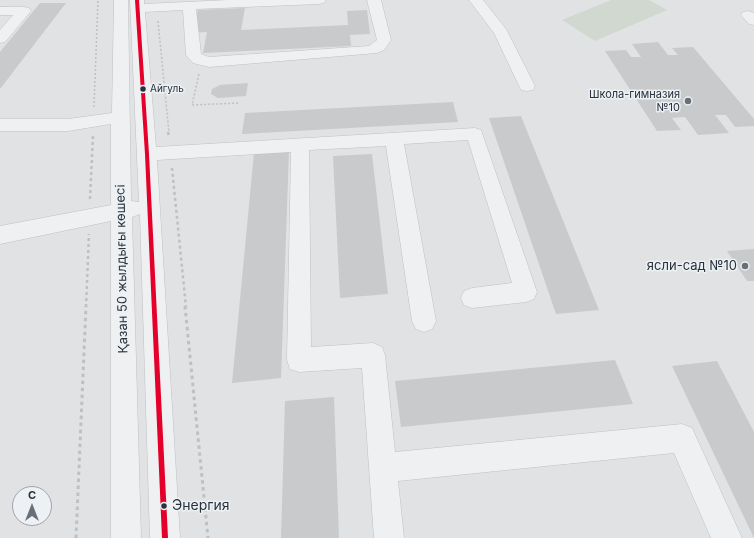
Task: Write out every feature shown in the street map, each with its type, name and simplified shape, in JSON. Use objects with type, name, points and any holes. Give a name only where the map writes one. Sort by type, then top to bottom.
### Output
[{"type":"street","points":[[165,538],[150,204],[138,4],[189,6],[319,0]]},
{"type":"street","points":[[189,6],[194,54],[198,60],[209,62],[372,50],[379,47],[384,40],[374,0]]},
{"type":"street","points":[[476,0],[501,32],[527,86]]},
{"type":"street","name":"Қазан 50 жылдығы көшесі","points":[[126,538],[120,117],[138,4]]},
{"type":"street","points":[[0,11],[24,11],[0,39]]},
{"type":"street","points":[[754,15],[748,15],[754,21]]},
{"type":"street","points":[[0,125],[68,125],[120,117]]},
{"type":"street","points":[[147,154],[475,134],[526,292],[472,298]]},
{"type":"street","points":[[394,139],[424,321]]},
{"type":"street","points":[[300,145],[299,360],[373,355],[389,538]]},
{"type":"street","points":[[0,236],[150,204]]},
{"type":"street","points":[[382,468],[682,438],[727,538]]},
{"type":"path","points":[[76,538],[98,0]]},
{"type":"path","points":[[138,4],[170,153],[208,538]]},
{"type":"path","points":[[206,74],[199,74],[192,105],[240,103]]},
{"type":"shaded area","points":[[611,0],[649,0],[667,10],[595,41],[562,20]]},
{"type":"building","points":[[40,3],[66,3],[0,89],[0,52]]},
{"type":"building","points":[[245,8],[241,30],[348,25],[347,11],[367,10],[370,34],[350,35],[351,46],[203,53],[207,32],[192,33],[198,10]]},
{"type":"building","name":"Школа-гимназия №10","points":[[658,42],[668,55],[678,55],[672,48],[693,47],[754,119],[754,126],[735,127],[726,115],[715,115],[729,133],[698,135],[685,117],[672,118],[681,130],[657,131],[605,51],[626,50],[631,57],[641,57],[632,44]]},
{"type":"building","points":[[248,83],[246,96],[218,98],[211,94],[212,89],[220,85]]},
{"type":"building","points":[[453,102],[458,122],[242,134],[245,113]]},
{"type":"building","points":[[521,116],[599,310],[556,314],[489,118]]},
{"type":"building","points":[[289,151],[281,378],[232,383],[254,153]]},
{"type":"building","points":[[372,154],[388,294],[340,298],[333,156]]},
{"type":"building","name":"ясли-сад №10","points":[[754,249],[754,281],[747,281],[727,251]]},
{"type":"building","points":[[615,360],[633,404],[401,427],[395,381]]},
{"type":"building","points":[[717,361],[754,432],[754,538],[672,366]]},
{"type":"building","points":[[334,397],[339,538],[281,538],[285,401]]},
{"type":"transit line","points":[[137,0],[147,154],[165,538]]},
{"type":"place","name":"Айгуль","points":[[143,89]]},
{"type":"place","name":"Школа-гимназия №10","points":[[688,101]]},
{"type":"place","name":"ясли-сад №10","points":[[745,266]]},
{"type":"place","name":"Энергия","points":[[164,506]]}]
